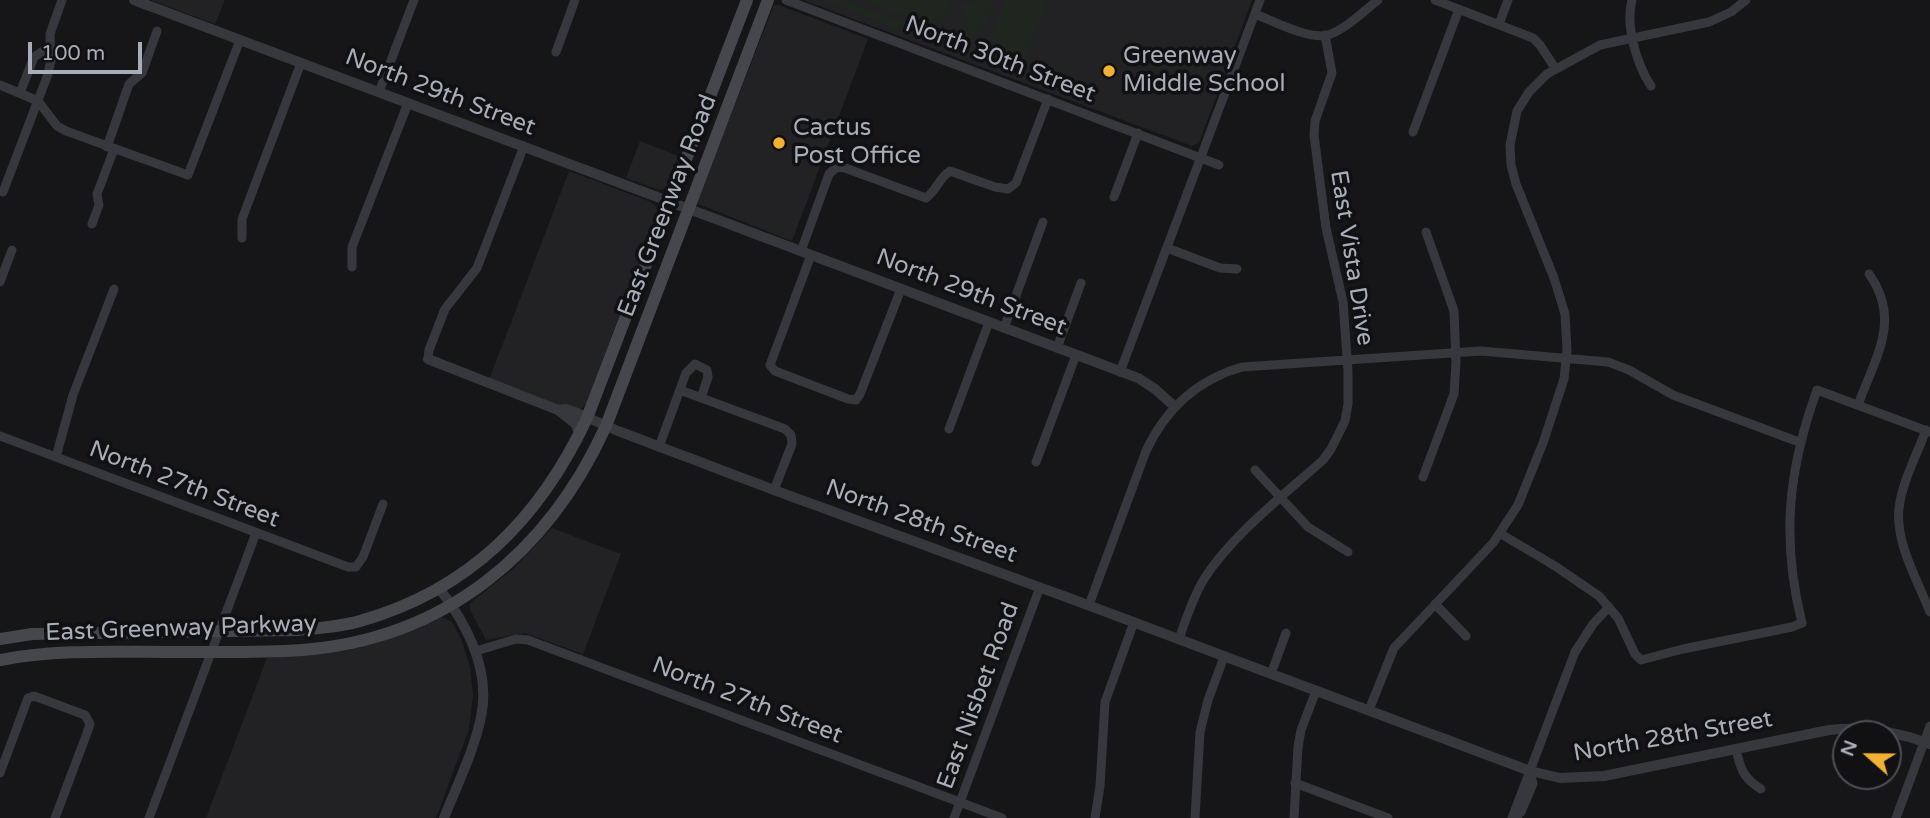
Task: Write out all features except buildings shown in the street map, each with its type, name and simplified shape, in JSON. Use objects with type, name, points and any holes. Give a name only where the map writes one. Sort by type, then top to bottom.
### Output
[{"type":"main road","name":"East Greenway Road","points":[[587,418],[747,0]]},
{"type":"main road","name":"East Greenway Road","points":[[606,426],[768,0]]},
{"type":"main road","points":[[618,338],[636,348]]},
{"type":"main road","name":"East Greenway Parkway","points":[[0,639],[32,634],[297,630],[334,626],[379,614],[439,587],[489,554],[550,487],[587,418]]},
{"type":"main road","name":"East Greenway Parkway","points":[[0,660],[35,655],[304,650],[367,639],[393,631],[452,605],[503,569],[565,502],[606,426]]},
{"type":"main road","points":[[525,517],[541,531]]},
{"type":"main road","points":[[334,626],[335,645]]},
{"type":"street","points":[[3,192],[51,60],[50,34],[62,0]]},
{"type":"street","name":"North 29th Street","points":[[134,0],[1120,372],[1148,384],[1174,406]]},
{"type":"street","points":[[379,92],[414,0]]},
{"type":"street","points":[[556,52],[575,0]]},
{"type":"street","name":"North 30th Street","points":[[786,0],[1200,157]]},
{"type":"street","points":[[1120,372],[1260,0]]},
{"type":"street","points":[[1255,14],[1305,33],[1325,35],[1339,29],[1378,0]]},
{"type":"street","points":[[1435,0],[1532,38],[1555,68]]},
{"type":"street","points":[[1499,24],[1508,0]]},
{"type":"street","points":[[1632,0],[1630,12],[1640,68],[1651,86]]},
{"type":"street","points":[[1369,710],[1394,648],[1501,534],[1528,484],[1560,393],[1567,358],[1567,332],[1562,301],[1511,165],[1513,123],[1523,101],[1538,81],[1555,68],[1600,45],[1709,22],[1731,12],[1746,0]]},
{"type":"street","points":[[1413,132],[1459,9]]},
{"type":"street","points":[[92,224],[99,205],[97,194],[129,84],[142,73],[157,31]]},
{"type":"street","name":"East Vista Drive","points":[[1179,639],[1196,593],[1212,567],[1235,541],[1323,460],[1340,433],[1348,404],[1343,302],[1326,228],[1314,135],[1315,121],[1332,73],[1325,35]]},
{"type":"street","points":[[0,85],[38,101],[57,126],[66,131],[188,175],[240,40]]},
{"type":"street","points":[[20,93],[34,57],[49,47]]},
{"type":"street","points":[[242,238],[242,219],[301,63]]},
{"type":"street","points":[[901,289],[856,400],[775,371],[770,365],[829,174],[837,167],[845,168],[926,198],[936,191],[943,176],[950,171],[1007,189],[1016,183],[1048,99]]},
{"type":"street","points":[[352,267],[352,247],[408,103]]},
{"type":"street","points":[[1114,197],[1138,133]]},
{"type":"street","points":[[428,359],[445,309],[477,268],[524,146]]},
{"type":"street","points":[[1200,157],[1219,164]]},
{"type":"street","points":[[1004,328],[1043,222]]},
{"type":"street","points":[[1423,477],[1456,383],[1454,311],[1426,232]]},
{"type":"street","points":[[1167,248],[1220,268],[1237,269]]},
{"type":"street","points":[[0,282],[12,250]]},
{"type":"street","points":[[1857,405],[1880,345],[1886,315],[1884,299],[1869,274]]},
{"type":"street","points":[[1057,348],[1082,283]]},
{"type":"street","points":[[57,457],[73,395],[114,289]]},
{"type":"street","points":[[948,429],[989,322]]},
{"type":"street","points":[[1089,605],[1146,451],[1157,430],[1174,406],[1206,381],[1242,367],[1481,351],[1567,358],[1621,366],[1673,395],[1799,442]]},
{"type":"street","points":[[1036,462],[1076,355]]},
{"type":"street","name":"North 28th Street","points":[[428,359],[558,410],[576,424],[579,435]]},
{"type":"street","points":[[659,447],[686,373],[695,364],[707,370],[708,377],[701,398]]},
{"type":"street","points":[[680,390],[785,429],[791,435],[792,444],[775,490]]},
{"type":"street","points":[[1501,534],[1585,585],[1609,607],[1641,660],[1649,656],[1802,623],[1794,592],[1790,555],[1790,494],[1799,442],[1817,390],[1928,431],[1902,492],[1899,524],[1903,543],[1930,612]]},
{"type":"street","name":"North 28th Street","points":[[558,410],[566,410],[1530,771],[1560,778],[1604,776],[1846,728],[1892,732],[1927,743]]},
{"type":"street","name":"North 27th Street","points":[[0,436],[348,567],[356,567],[363,557],[383,504]]},
{"type":"street","points":[[1255,470],[1308,527],[1348,552]]},
{"type":"street","points":[[149,818],[256,533]]},
{"type":"street","points":[[439,587],[452,605],[476,651],[481,674],[482,715],[444,818]]},
{"type":"street","name":"East Nisbet Road","points":[[954,818],[1040,587]]},
{"type":"street","points":[[1435,604],[1466,636]]},
{"type":"street","points":[[1514,818],[1521,812],[1533,784],[1530,771],[1574,652],[1609,607]]},
{"type":"street","points":[[1094,818],[1100,786],[1105,702],[1134,622]]},
{"type":"street","points":[[1271,674],[1286,633]]},
{"type":"street","name":"North 27th Street","points":[[476,651],[516,639],[528,640],[1002,818]]},
{"type":"street","points":[[1195,818],[1200,733],[1208,700],[1224,657]]},
{"type":"street","points":[[1294,818],[1301,730],[1316,691]]},
{"type":"street","points":[[0,773],[28,698],[34,696],[85,715],[90,724],[55,818]]},
{"type":"street","points":[[1896,818],[1927,743],[1930,726]]},
{"type":"street","points":[[1736,749],[1741,772],[1747,781],[1761,789]]},
{"type":"street","points":[[1296,782],[1388,818]]},
{"type":"shaded area","points":[[151,0],[225,0],[215,24]]},
{"type":"shaded area","name":"Greenway Middle School","points":[[803,0],[1252,0],[1199,143],[1192,146]]},
{"type":"shaded area","points":[[821,0],[844,0],[947,36],[970,28],[963,10],[959,8],[961,3],[993,0],[984,27],[961,43],[982,52],[980,60]]},
{"type":"shaded area","points":[[861,0],[950,0],[940,29]]},
{"type":"shaded area","points":[[1004,0],[1048,0],[1023,65],[985,51]]},
{"type":"shaded area","points":[[774,5],[868,39],[792,241],[698,204]]},
{"type":"shaded area","points":[[640,141],[681,157],[667,188],[659,190],[626,178]]},
{"type":"shaded area","points":[[569,171],[651,202],[659,210],[586,404],[580,410],[489,380]]},
{"type":"shaded area","points":[[552,528],[621,554],[583,654],[525,633],[486,640],[470,610],[470,603],[513,569]]},
{"type":"shaded area","points":[[442,617],[452,622],[462,641],[470,667],[473,695],[469,729],[436,818],[206,818],[267,658],[345,651],[377,643]]},
{"type":"place","name":"Greenway Middle School","points":[[1109,71]]},
{"type":"place","name":"Cactus Post Office","points":[[779,143]]}]
